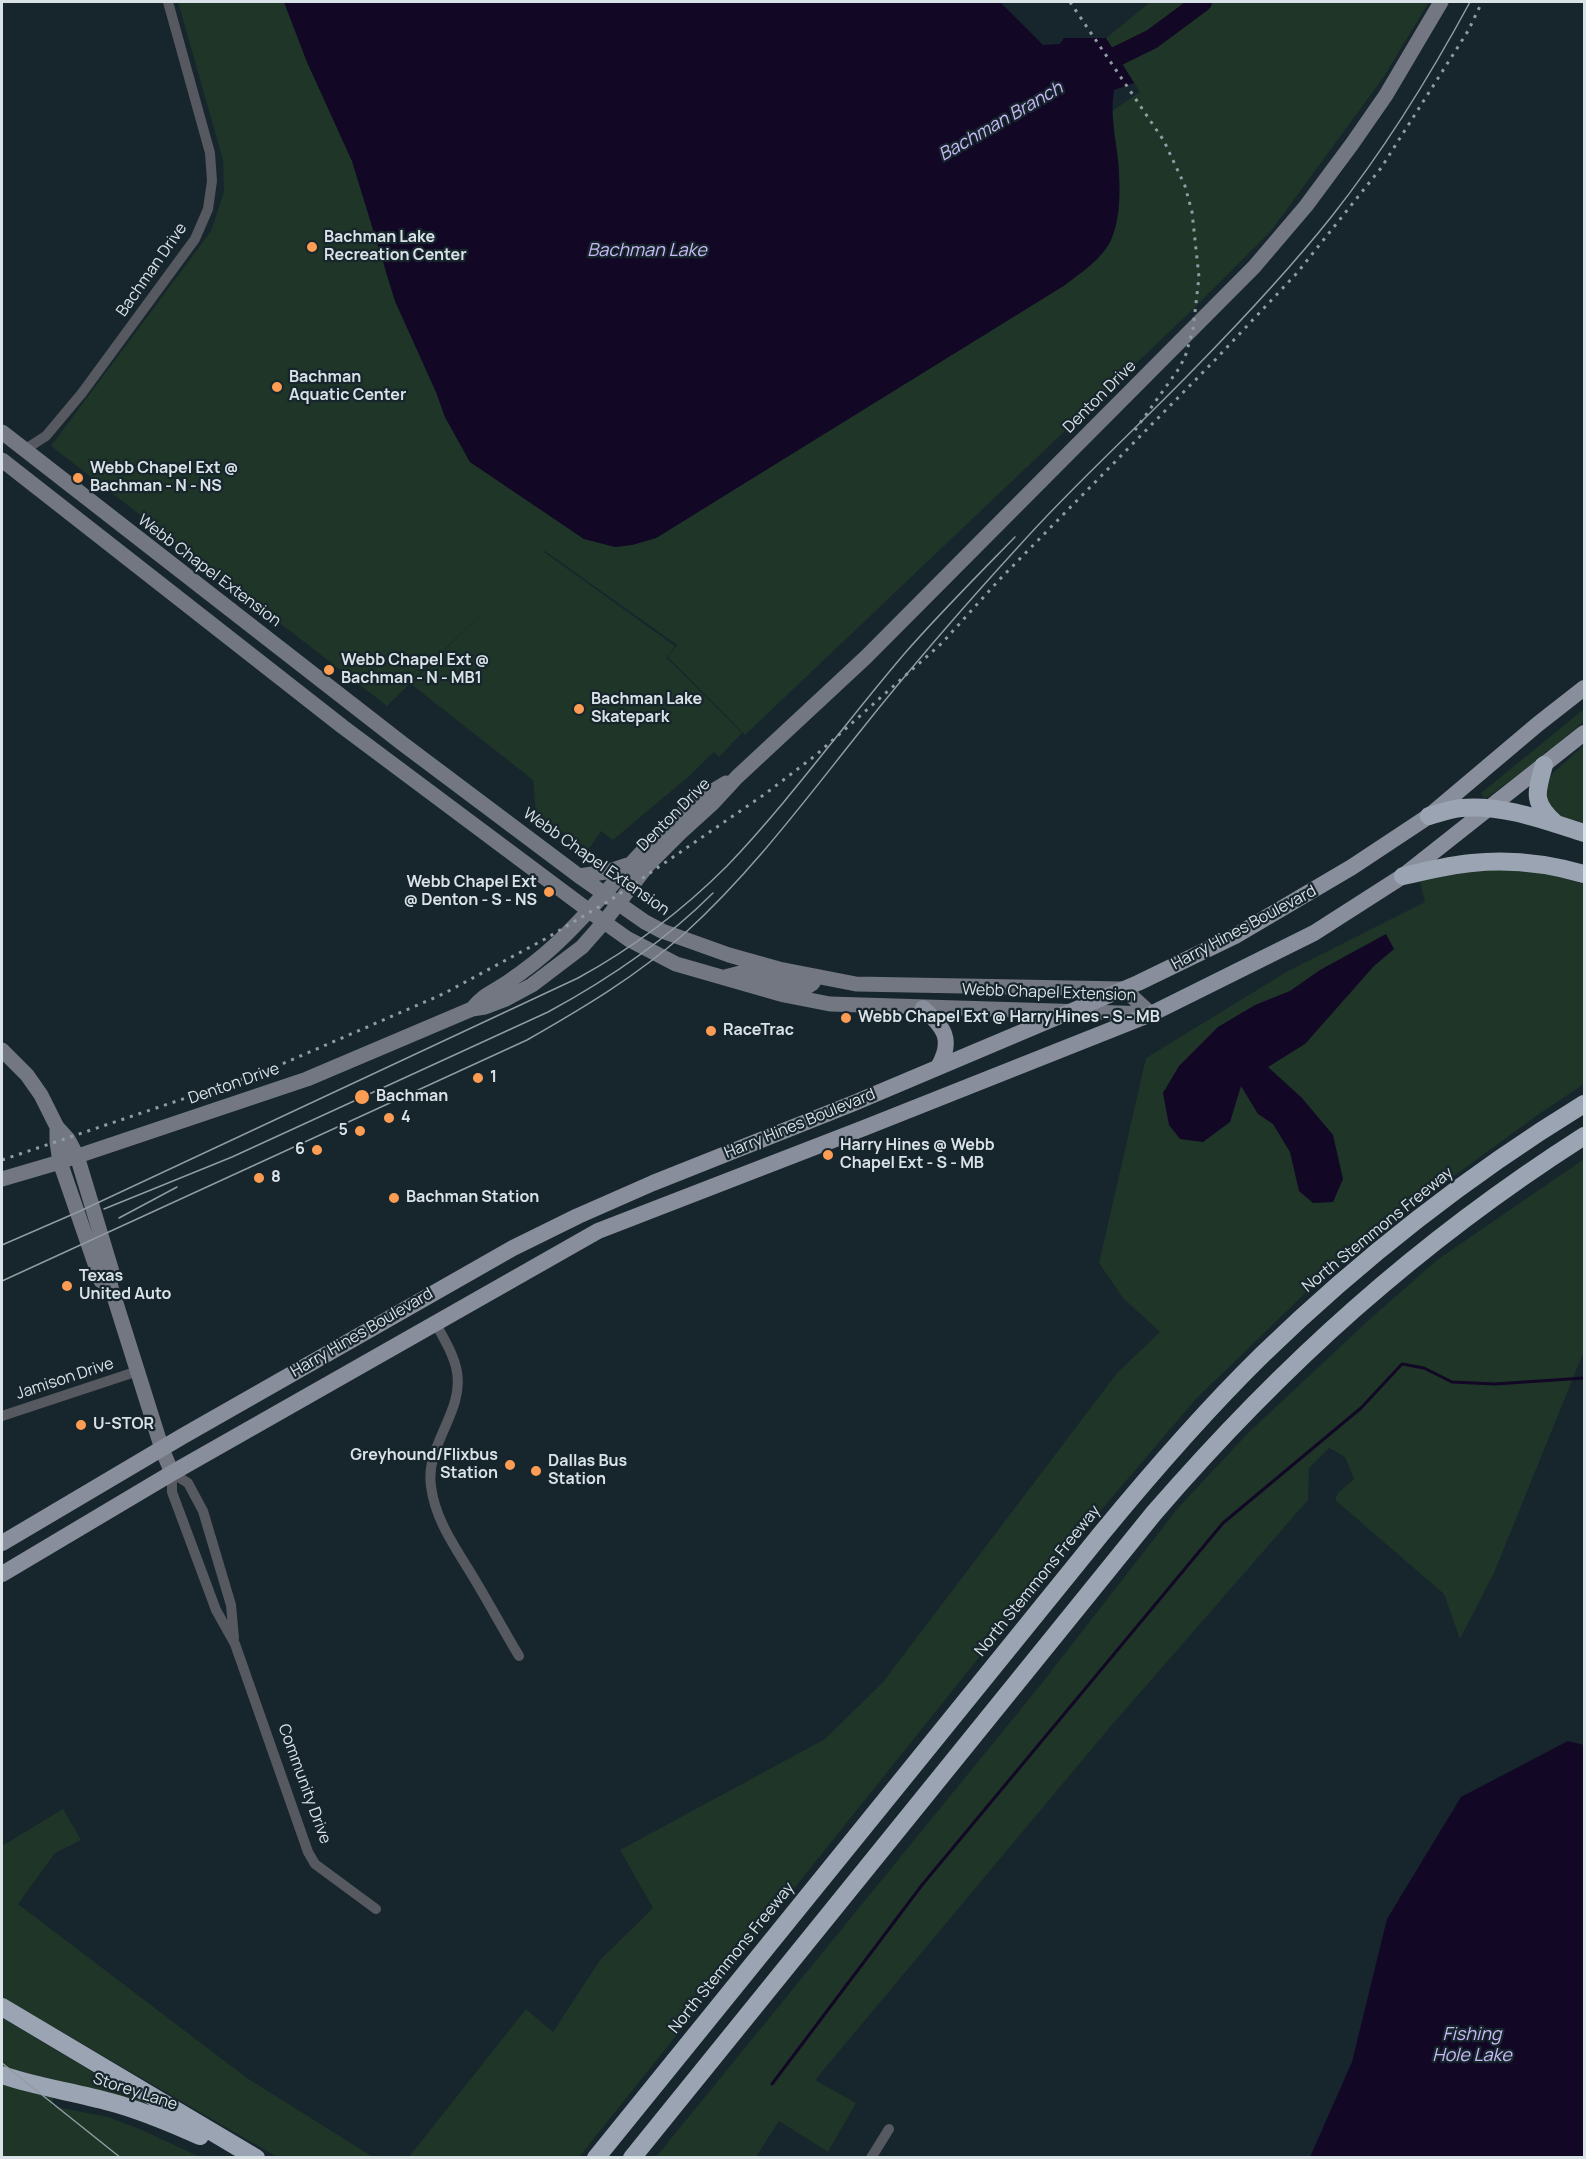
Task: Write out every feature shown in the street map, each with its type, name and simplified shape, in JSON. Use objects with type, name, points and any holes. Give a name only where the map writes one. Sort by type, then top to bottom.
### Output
[{"type":"highway","points":[[1544,765],[1537,789],[1537,800],[1542,811],[1557,824]]},
{"type":"highway","points":[[1429,816],[1461,808],[1489,809],[1557,824],[1584,833]]},
{"type":"highway","points":[[1403,876],[1472,862],[1555,867],[1584,874]]},
{"type":"highway","name":"North Stemmons Freeway","points":[[596,2157],[1144,1481],[1222,1395],[1297,1322],[1392,1239],[1486,1169],[1584,1104]]},
{"type":"highway","points":[[632,2157],[1154,1513],[1231,1426],[1314,1344],[1401,1268],[1493,1197],[1584,1136]]},
{"type":"highway","points":[[2,2007],[254,2157]]},
{"type":"highway","name":"Storey Lane","points":[[2,2075],[111,2102],[171,2123],[254,2157]]},
{"type":"main road","name":"Denton Drive","points":[[2,1179],[307,1079],[472,1009],[506,999],[532,985],[582,948],[648,865],[680,832],[866,657],[1262,258],[1352,144],[1386,95],[1441,2]]},
{"type":"main road","name":"Webb Chapel Extension","points":[[2,432],[358,708],[579,876],[645,922],[684,940],[769,966],[856,984],[1124,989],[1151,1014]]},
{"type":"main road","points":[[2,460],[24,450]]},
{"type":"main road","name":"Webb Chapel Extension","points":[[2,460],[343,727],[604,922],[628,939],[676,964],[784,995],[830,1004],[1151,1014]]},
{"type":"main road","points":[[180,600],[195,582]]},
{"type":"main road","name":"Harry Hines Boulevard","points":[[2,1544],[426,1296],[513,1248],[653,1183],[854,1103],[1124,989],[1176,966],[1296,902],[1429,816],[1584,688]]},
{"type":"main road","points":[[343,727],[358,708]]},
{"type":"main road","name":"Harry Hines Boulevard","points":[[2,1574],[172,1473],[585,1237],[1151,1014],[1314,933],[1403,876],[1584,733]]},
{"type":"main road","points":[[389,761],[416,767],[454,793],[466,790]]},
{"type":"main road","name":"Denton Drive","points":[[472,1009],[480,998],[540,959],[655,836],[706,794],[736,777]]},
{"type":"main road","points":[[579,876],[606,872],[627,865]]},
{"type":"main road","points":[[725,977],[744,972],[807,987],[813,983],[814,976]]},
{"type":"main road","points":[[923,1008],[944,1032],[945,1056],[938,1067]]},
{"type":"main road","name":"Community Drive","points":[[2,1050],[27,1075],[77,1156],[113,1275],[110,1284],[162,1449],[172,1473]]},
{"type":"main road","points":[[854,1103],[864,1128]]},
{"type":"main road","name":"Community Drive","points":[[57,1126],[60,1161],[101,1281],[110,1284]]},
{"type":"main road","points":[[653,1183],[662,1206]]},
{"type":"main road","points":[[426,1296],[435,1322]]},
{"type":"street","name":"Bachman Drive","points":[[24,450],[46,436],[82,393],[191,244],[208,209],[212,192],[210,153],[168,2]]},
{"type":"street","points":[[435,1322],[453,1359],[458,1386],[452,1410],[433,1454],[430,1468],[433,1498],[445,1530],[519,1656]]},
{"type":"street","name":"Jamison Drive","points":[[2,1416],[138,1371]]},
{"type":"street","name":"Community Drive","points":[[172,1473],[188,1483],[202,1511],[231,1605],[235,1644]]},
{"type":"street","name":"Community Drive","points":[[172,1473],[172,1492],[216,1610],[235,1644],[308,1852],[315,1864],[376,1909]]},
{"type":"street","points":[[871,2157],[889,2129]]},
{"type":"green space","points":[[178,2],[284,2],[307,62],[352,161],[395,301],[445,417],[470,462],[584,539],[632,545],[656,538],[1065,285],[1118,210],[1119,170],[1112,111],[1140,92],[1106,38],[1150,2],[1429,2],[1383,78],[1271,231],[1188,314],[745,735],[668,657],[677,645],[544,552],[675,646],[667,658],[742,733],[719,757],[714,752],[687,778],[613,840],[601,831],[589,849],[536,815],[533,780],[411,684],[490,605],[387,706],[51,446],[211,231],[224,192],[223,160]]},
{"type":"green space","points":[[1584,709],[1584,721],[1546,751],[1542,757],[1485,799],[1481,793]]},
{"type":"green space","points":[[1584,745],[1584,824],[1558,816],[1547,807],[1544,785],[1553,773]]},
{"type":"green space","points":[[1504,869],[1541,872],[1584,884],[1584,1084],[1539,1114],[1376,1233],[1322,1277],[1196,1399],[1037,1585],[579,2157],[408,2158],[526,2009],[553,2032],[600,1960],[653,1908],[620,1850],[825,1739],[883,1682],[1117,1373],[1160,1332],[1123,1298],[1099,1263],[1146,1058],[1288,971],[1425,902],[1420,881],[1467,870]]},
{"type":"green space","points":[[1584,1159],[1584,1351],[1494,1573],[1460,1639],[1444,1594],[1335,1500],[1338,1493],[1354,1479],[1345,1457],[1329,1448],[1309,1468],[1308,1500],[1111,1726],[815,2080],[856,2103],[828,2152],[779,2121],[756,2157],[656,2157],[1038,1688],[1178,1508],[1248,1433],[1372,1317],[1437,1260]]},
{"type":"green space","points":[[63,1809],[81,1840],[55,1853],[18,1904],[247,2078],[373,2157],[277,2157],[2,1997],[2,1846]]},
{"type":"green space","points":[[2,2018],[147,2104],[145,2106],[56,2084],[52,2106],[108,2117],[200,2157],[2,2157]]},
{"type":"water","name":"Bachman Lake","points":[[284,2],[1000,2],[1043,45],[1060,44],[1064,38],[1106,38],[1134,83],[1114,90],[1113,97],[1113,124],[1119,181],[1119,206],[1115,230],[1102,253],[1091,265],[1065,285],[656,538],[615,547],[584,539],[470,462],[445,417],[395,301],[352,161],[307,62]]},
{"type":"water","points":[[1386,934],[1394,949],[1374,966],[1305,1044],[1268,1067],[1302,1098],[1333,1135],[1343,1179],[1333,1202],[1313,1203],[1299,1191],[1290,1152],[1273,1124],[1258,1114],[1241,1086],[1230,1122],[1203,1142],[1180,1139],[1169,1125],[1163,1093],[1179,1066],[1218,1027],[1255,1005],[1290,991],[1320,970]]},
{"type":"water","name":"Fishing Hole Lake","points":[[1568,1741],[1584,1745],[1584,2157],[1310,2157],[1352,2062],[1387,1919],[1461,1797]]},
{"type":"waterway","name":"Bachman Branch","points":[[1093,68],[1152,39],[1202,2]]},
{"type":"waterway","points":[[772,2084],[922,1885],[1223,1523],[1361,1408],[1402,1364],[1424,1368],[1452,1382],[1495,1384],[1584,1378]]},
{"type":"tram line","points":[[2,1281],[527,1040],[589,1003],[667,949],[710,910],[756,860],[900,682],[999,568],[1061,501],[1230,332],[1316,236],[1388,139],[1470,2]]},
{"type":"tram line","points":[[2,1245],[78,1212],[578,978],[638,941],[693,898],[727,866],[796,788],[905,653],[1015,537]]},
{"type":"tram line","points":[[104,1209],[232,1157],[548,1012],[635,958],[675,928],[713,893]]},
{"type":"tram line","points":[[119,1218],[177,1187]]},
{"type":"tram line","points":[[2,2063],[121,2158]]},
{"type":"railway","points":[[1070,2],[1164,141],[1185,186],[1192,212],[1199,277],[1193,329],[1180,367],[1133,433]]},
{"type":"railway","points":[[2,1160],[266,1071],[443,994],[545,939],[612,899],[765,794],[816,755],[942,643],[1000,579],[1297,273],[1381,168],[1468,31],[1482,2]]},
{"type":"place","name":"Bachman Lake Recreation Center","points":[[312,247]]},
{"type":"place","name":"Bachman Aquatic Center","points":[[277,387]]},
{"type":"place","name":"Webb Chapel Ext @ Bachman - N - NS","points":[[78,478]]},
{"type":"place","name":"Webb Chapel Ext @ Bachman - N - MB1","points":[[329,670]]},
{"type":"place","name":"Bachman Lake Skatepark","points":[[579,709]]},
{"type":"place","name":"Webb Chapel Ext @ Denton - S - NS","points":[[549,892]]},
{"type":"place","name":"Webb Chapel Ext @ Harry Hines - S - MB","points":[[846,1018]]},
{"type":"place","name":"RaceTrac","points":[[711,1031]]},
{"type":"place","name":"1","points":[[478,1078]]},
{"type":"place","name":"Bachman","points":[[362,1097]]},
{"type":"place","name":"4","points":[[389,1118]]},
{"type":"place","name":"5","points":[[360,1131]]},
{"type":"place","name":"6","points":[[317,1150]]},
{"type":"place","name":"Harry Hines @ Webb Chapel Ext - S - MB","points":[[828,1155]]},
{"type":"place","name":"8","points":[[259,1178]]},
{"type":"place","name":"Bachman Station","points":[[394,1198]]},
{"type":"place","name":"Texas United Auto","points":[[67,1286]]},
{"type":"place","name":"U-STOR","points":[[81,1425]]},
{"type":"place","name":"Greyhound/Flixbus Station","points":[[510,1465]]},
{"type":"place","name":"Dallas Bus Station","points":[[536,1471]]}]
